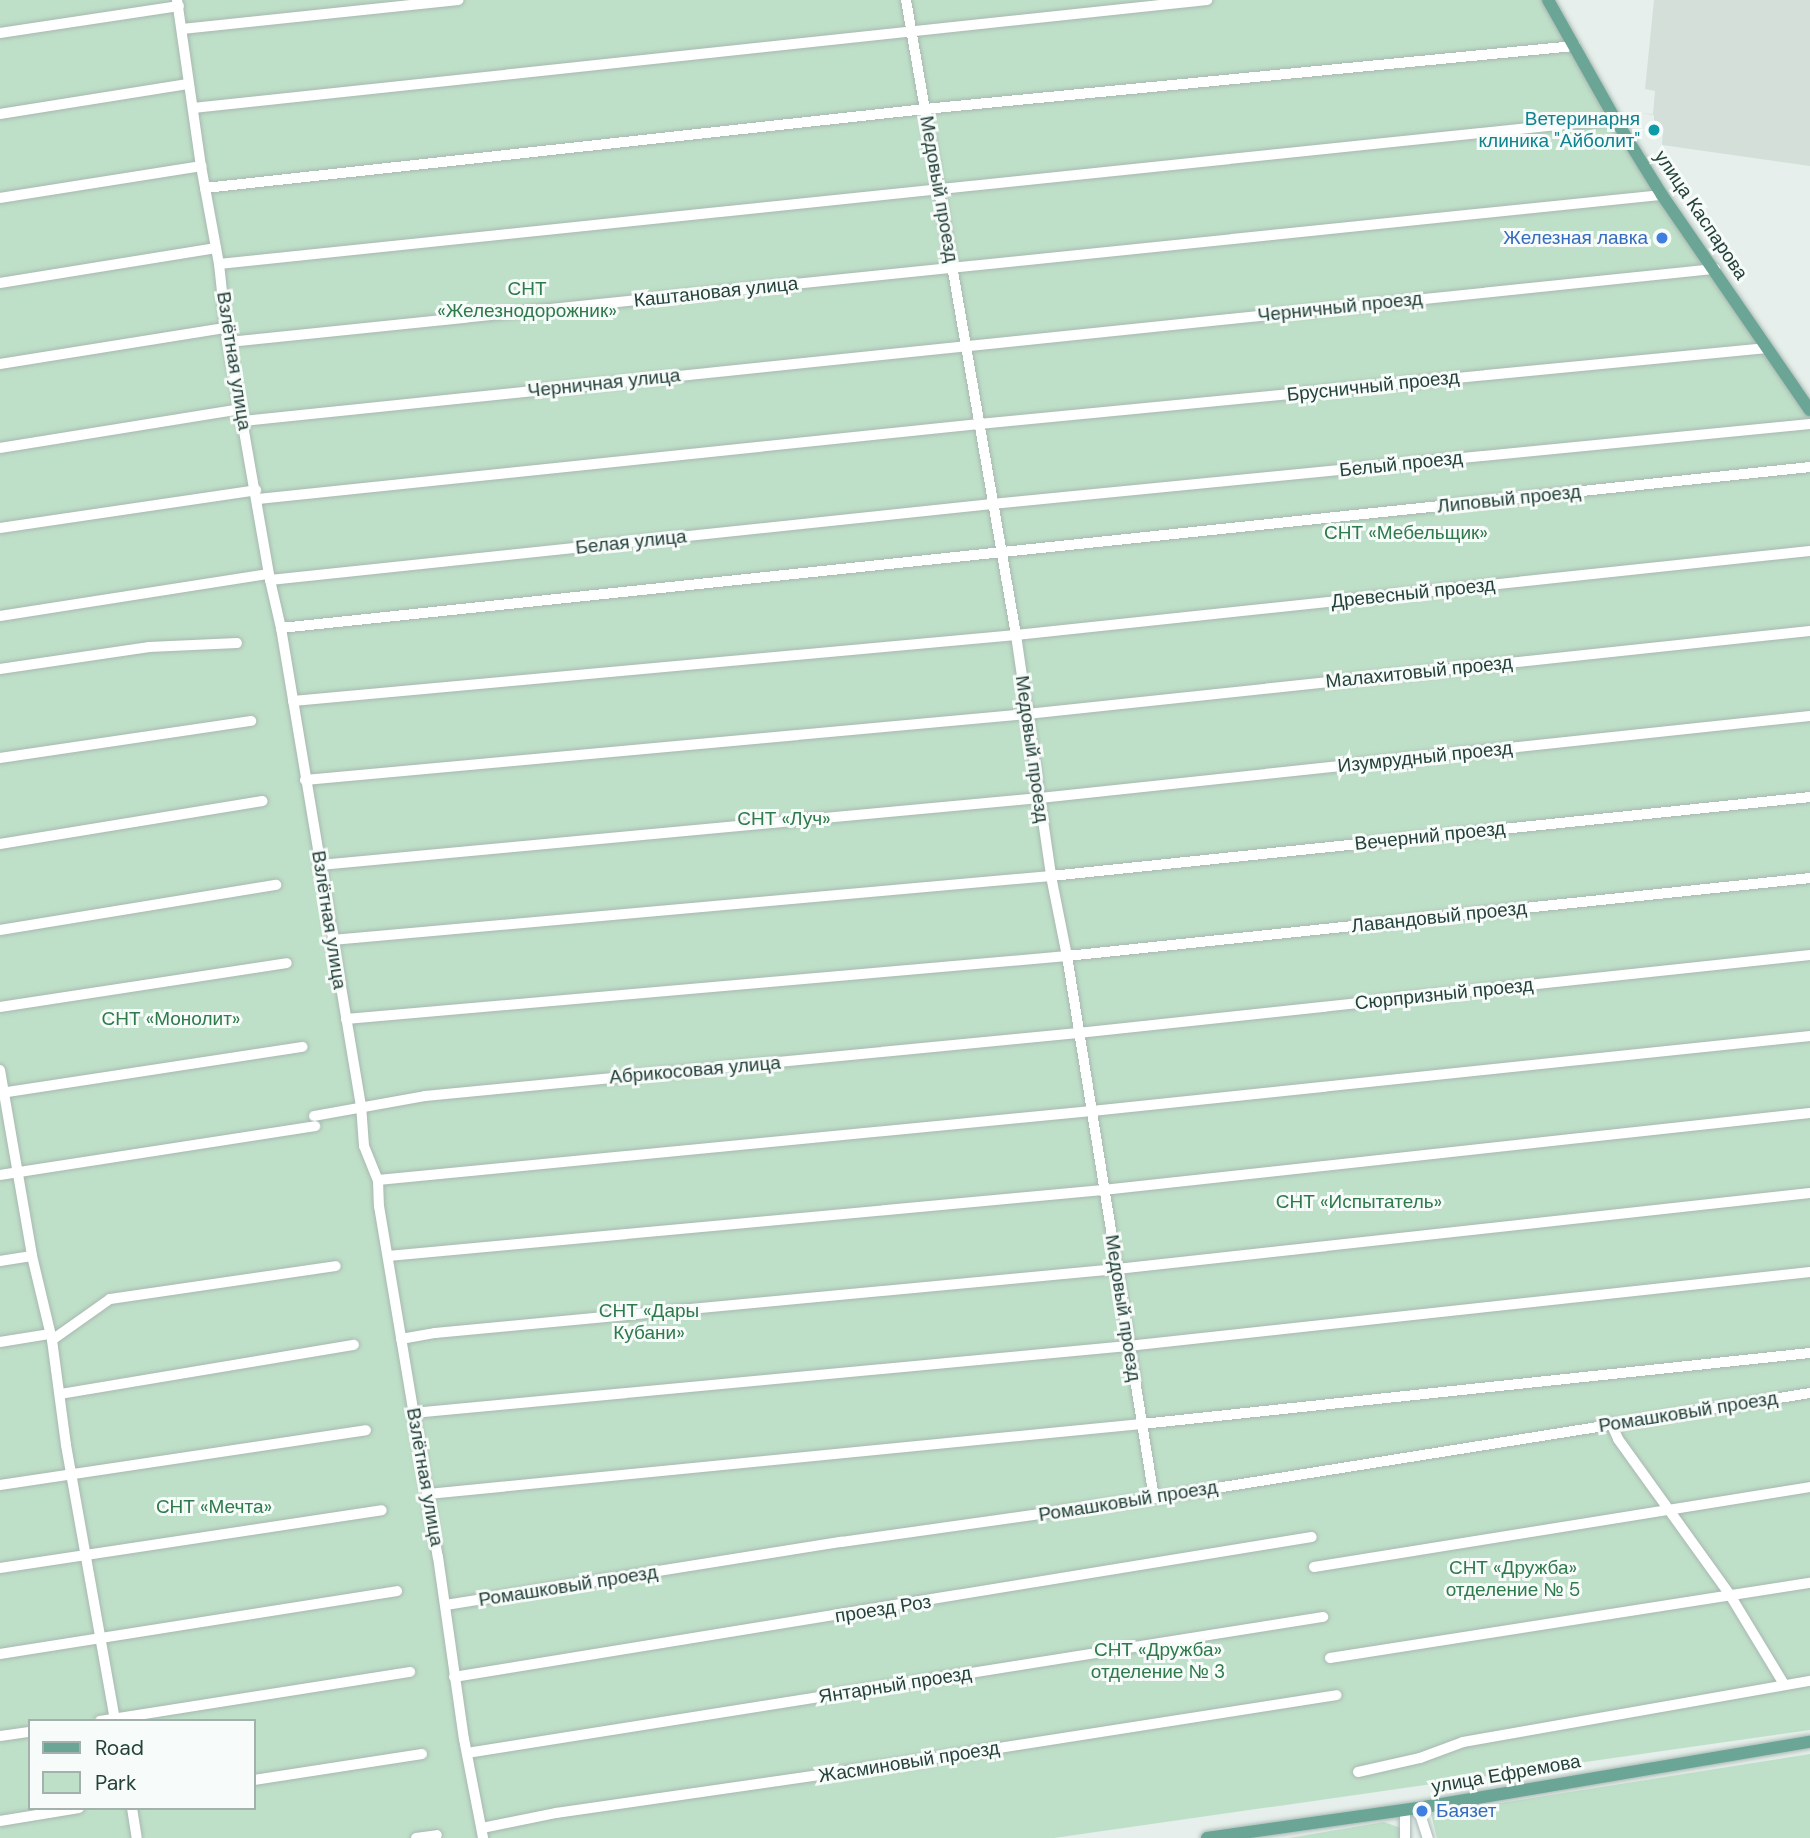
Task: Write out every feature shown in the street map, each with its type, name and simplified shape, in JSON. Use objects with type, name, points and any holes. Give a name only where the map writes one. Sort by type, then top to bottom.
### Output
[{"type":"main road","name":"улица Каспарова","points":[[1549,0],[1615,119],[1662,195],[1810,410]]},
{"type":"main road","name":"улица Ефремова","points":[[1207,1838],[1412,1809],[1810,1742]]},
{"type":"street","points":[[182,29],[458,0]]},
{"type":"street","name":"Медовый проезд","points":[[906,0],[1016,635],[1051,876],[1067,956],[1154,1498]]},
{"type":"street","points":[[193,108],[1207,0]]},
{"type":"street","points":[[0,33],[178,3]]},
{"type":"street","name":"Взлётная улица","points":[[178,3],[188,84],[219,264],[226,328],[257,494],[269,577],[281,628],[331,940],[361,1105],[364,1146],[379,1180],[379,1206],[446,1605],[454,1677],[483,1833]]},
{"type":"street","points":[[205,188],[925,108],[1574,46]]},
{"type":"street","points":[[0,114],[188,84]]},
{"type":"street","points":[[219,264],[937,187],[1615,119]]},
{"type":"street","points":[[0,198],[201,166]]},
{"type":"street","name":"Каштановая улица","points":[[229,342],[1662,195]]},
{"type":"street","points":[[0,283],[216,248]]},
{"type":"street","name":"Черничный проезд","points":[[966,345],[1714,269]]},
{"type":"street","points":[[0,364],[226,328]]},
{"type":"street","name":"Черничная улица","points":[[243,421],[966,345]]},
{"type":"street","name":"Брусничный проезд","points":[[0,528],[257,494],[1767,348]]},
{"type":"street","points":[[0,448],[241,409]]},
{"type":"street","name":"Белый проезд","points":[[992,504],[1810,424]]},
{"type":"street","name":"Липовый проезд","points":[[281,628],[1810,467]]},
{"type":"street","name":"Белая улица","points":[[0,616],[269,577],[992,504]]},
{"type":"street","name":"Древесный проезд","points":[[293,701],[1016,635],[1810,551]]},
{"type":"street","name":"Малахитовый проезд","points":[[305,780],[1027,714],[1810,631]]},
{"type":"street","points":[[0,669],[149,647],[237,643]]},
{"type":"street","name":"Изумрудный проезд","points":[[320,865],[1040,798],[1810,716]]},
{"type":"street","points":[[0,758],[251,721]]},
{"type":"street","name":"Вечерний проезд","points":[[331,940],[1051,876],[1810,797]]},
{"type":"street","points":[[0,844],[263,801]]},
{"type":"street","name":"Лавандовый проезд","points":[[346,1019],[1067,956],[1810,878]]},
{"type":"street","points":[[0,930],[276,885]]},
{"type":"street","name":"Сюрпризный проезд","points":[[1078,1033],[1810,956]]},
{"type":"street","points":[[0,1007],[287,963]]},
{"type":"street","name":"Абрикосовая улица","points":[[0,1175],[315,1121],[361,1105],[438,1094],[1078,1033]]},
{"type":"street","points":[[379,1180],[1092,1111],[1810,1036]]},
{"type":"street","points":[[2,1093],[303,1047]]},
{"type":"street","points":[[0,1070],[32,1256],[51,1337],[115,1719]]},
{"type":"street","points":[[388,1255],[1103,1190],[1810,1113]]},
{"type":"street","points":[[401,1339],[435,1332],[1117,1269],[1810,1193]]},
{"type":"street","points":[[0,1261],[32,1256]]},
{"type":"street","points":[[0,1342],[51,1337],[110,1299],[336,1266]]},
{"type":"street","points":[[414,1413],[1128,1346],[1810,1272]]},
{"type":"street","points":[[60,1394],[354,1345]]},
{"type":"street","points":[[428,1494],[1142,1424],[1810,1353]]},
{"type":"street","name":"Ромашковый проезд","points":[[446,1605],[841,1542],[1154,1498],[1810,1393]]},
{"type":"street","points":[[1611,1423],[1618,1439],[1730,1595],[1784,1684]]},
{"type":"street","points":[[0,1485],[366,1430]]},
{"type":"street","points":[[1314,1567],[1810,1487]]},
{"type":"street","points":[[0,1568],[382,1510]]},
{"type":"street","name":"проезд Роз","points":[[454,1677],[1312,1537]]},
{"type":"street","points":[[1330,1658],[1810,1583]]},
{"type":"street","points":[[0,1654],[397,1591]]},
{"type":"street","name":"Янтарный проезд","points":[[467,1753],[1323,1618]]},
{"type":"street","points":[[121,1719],[410,1672]]},
{"type":"street","name":"улица Ефремова","points":[[1358,1772],[1420,1758],[1463,1742],[1810,1681]]},
{"type":"street","name":"Жасминовый проезд","points":[[483,1833],[556,1813],[870,1768],[1336,1695]]},
{"type":"street","points":[[0,1736],[28,1732]]},
{"type":"street","points":[[256,1780],[422,1754]]},
{"type":"street","points":[[1405,1838],[1412,1809]]},
{"type":"street","points":[[1412,1809],[1428,1838]]},
{"type":"street","points":[[0,1821],[67,1810]]},
{"type":"street","points":[[132,1810],[137,1838]]},
{"type":"street","points":[[416,1838],[437,1835]]},
{"type":"shaded area","points":[[1654,0],[1810,0],[1810,166],[1662,145],[1663,128],[1654,126],[1654,115],[1640,113],[1653,114],[1655,91],[1645,89]]},
{"type":"green space","points":[[0,0],[1548,0],[1615,119],[1810,410],[1810,1730],[1054,1838],[0,1838]]},
{"type":"green space","points":[[1810,1754],[1810,1838],[1437,1838],[1431,1814]]},
{"type":"green space","points":[[1384,1822],[1401,1828],[1412,1838],[1289,1838]]},
{"type":"place","name":"Ветеринарня клиника \"Айболит\"","points":[[1654,130]]},
{"type":"place","name":"Железная лавка","points":[[1662,238]]},
{"type":"place","name":"Баязет","points":[[1422,1811]]},
{"type":"park label","name":"СНТ «Железнодорожник»","points":[[527,300]]},
{"type":"park label","name":"СНТ «Мебельщик»","points":[[1406,533]]},
{"type":"park label","name":"СНТ «Луч»","points":[[784,819]]},
{"type":"park label","name":"СНТ «Монолит»","points":[[171,1019]]},
{"type":"park label","name":"СНТ «Испытатель»","points":[[1359,1202]]},
{"type":"park label","name":"СНТ «Дары Кубани»","points":[[649,1322]]},
{"type":"park label","name":"СНТ «Мечта»","points":[[214,1507]]},
{"type":"park label","name":"СНТ «Дружба» отделение № 5","points":[[1513,1579]]},
{"type":"park label","name":"СНТ «Дружба» отделение № 3","points":[[1158,1661]]}]
